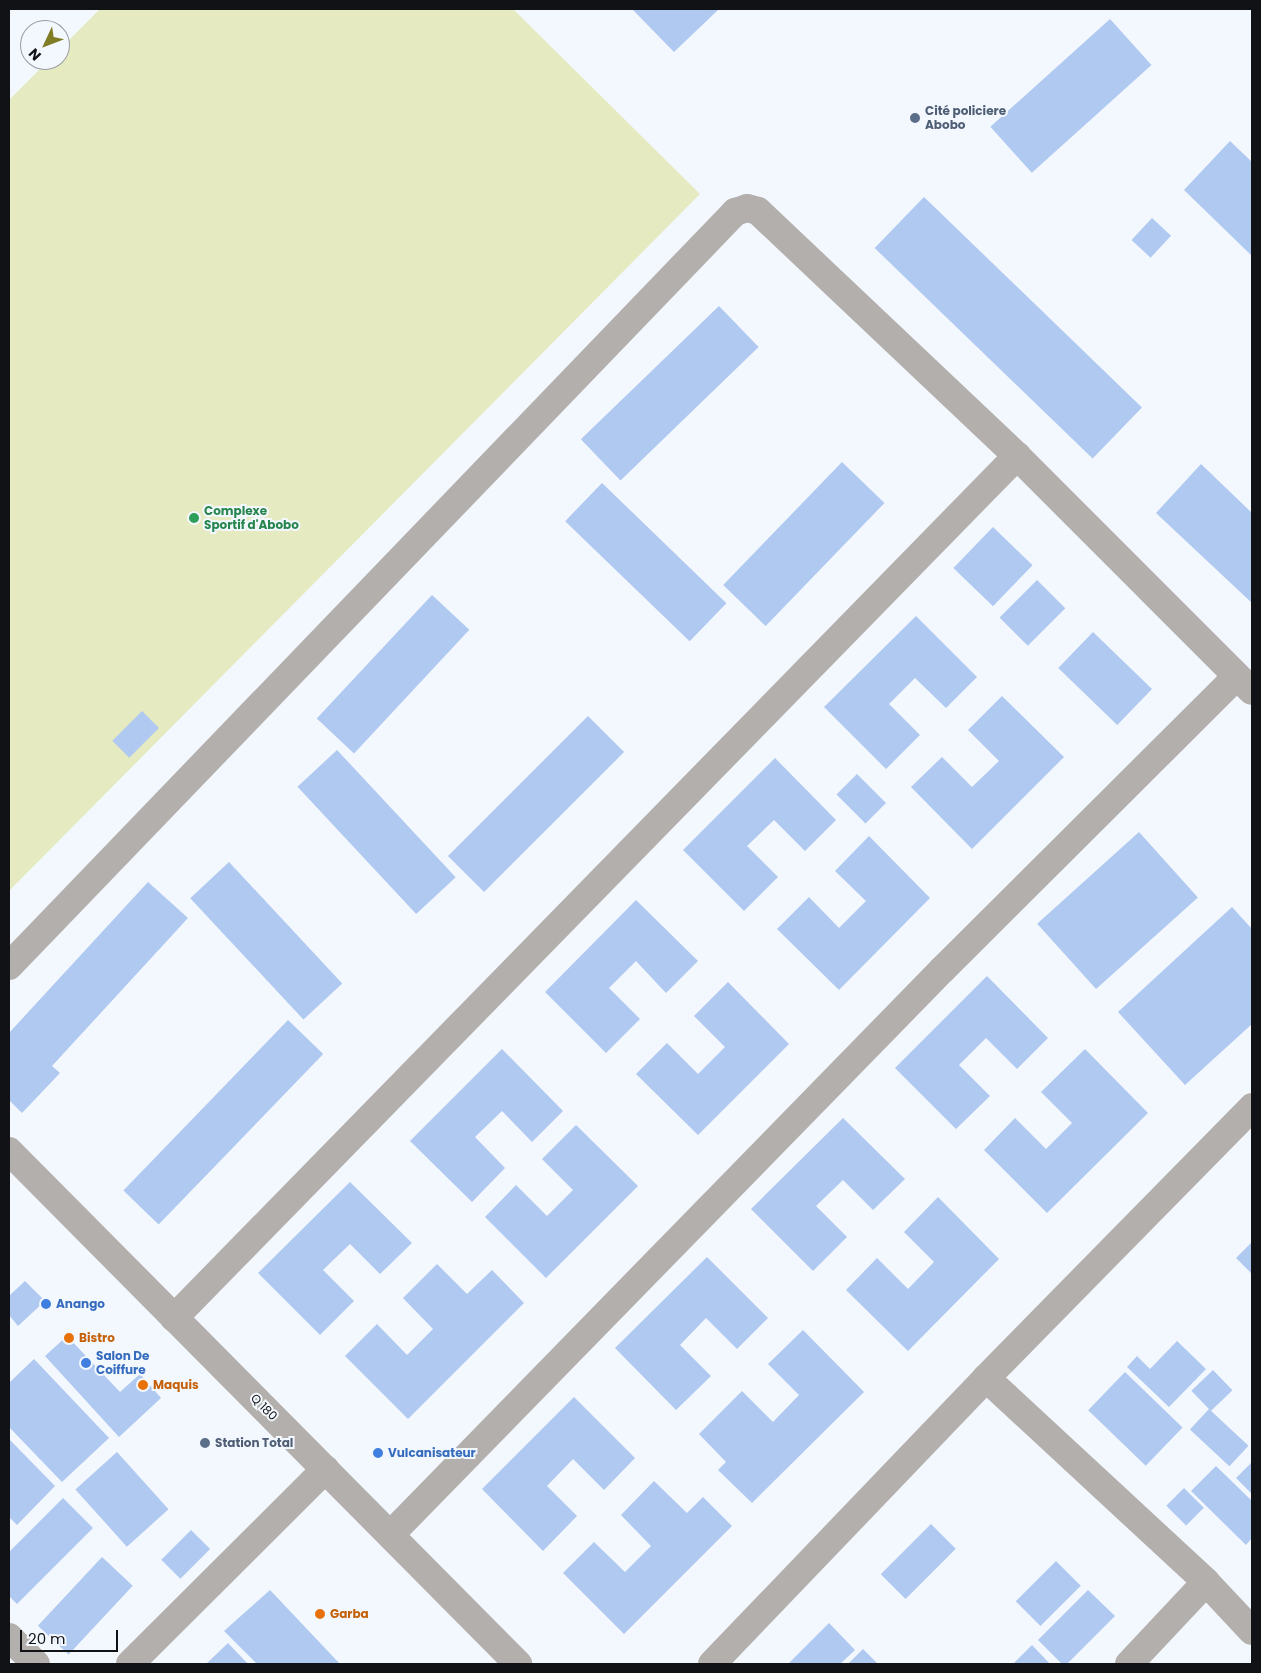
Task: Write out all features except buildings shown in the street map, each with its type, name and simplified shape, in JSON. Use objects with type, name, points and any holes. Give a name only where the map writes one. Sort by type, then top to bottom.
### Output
[{"type":"street","points":[[9,966],[735,212],[747,208],[758,211],[1017,456],[1245,684],[942,970],[391,1534]]},
{"type":"street","points":[[174,1318],[1017,456]]},
{"type":"street","points":[[712,1664],[986,1378],[1252,1107]]},
{"type":"street","name":"Q 180","points":[[9,1151],[518,1664]]},
{"type":"street","points":[[986,1378],[1206,1582],[1252,1631]]},
{"type":"street","points":[[130,1664],[326,1469]]},
{"type":"street","points":[[1129,1664],[1206,1582]]},
{"type":"street","points":[[9,1637],[36,1664]]},
{"type":"green space","name":"Complexe Sportif d'Abobo","points":[[100,9],[513,9],[700,194],[9,891],[9,100],[39,70],[70,70],[70,39]]},
{"type":"place","name":"Cité policiere Abobo","points":[[915,118]]},
{"type":"place","name":"Complexe Sportif d'Abobo","points":[[194,518]]},
{"type":"place","name":"Anango","points":[[46,1304]]},
{"type":"place","name":"Bistro","points":[[69,1338]]},
{"type":"place","name":"Salon De Coiffure","points":[[86,1363]]},
{"type":"place","name":"Maquis","points":[[143,1385]]},
{"type":"place","name":"Station Total","points":[[205,1443]]},
{"type":"place","name":"Vulcanisateur","points":[[378,1453]]},
{"type":"place","name":"Garba","points":[[320,1614]]}]
